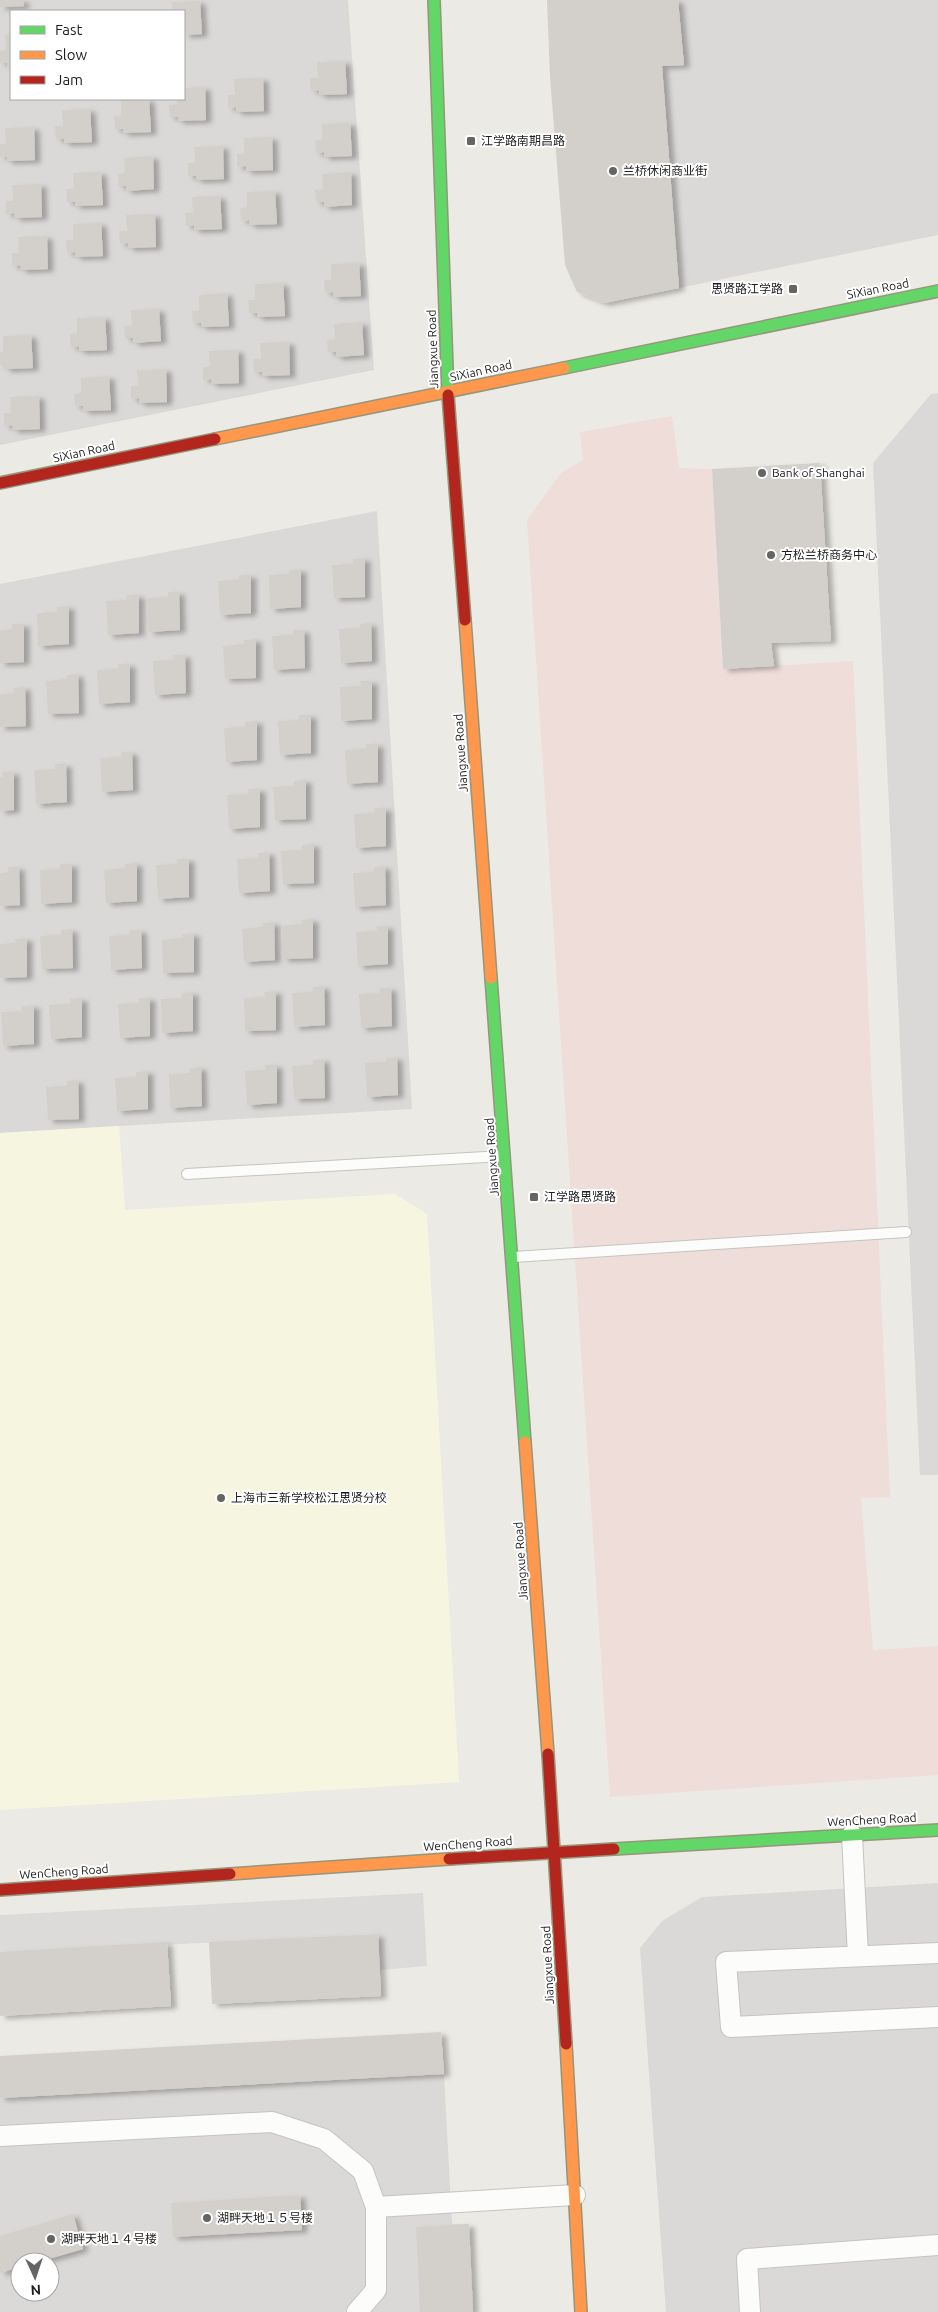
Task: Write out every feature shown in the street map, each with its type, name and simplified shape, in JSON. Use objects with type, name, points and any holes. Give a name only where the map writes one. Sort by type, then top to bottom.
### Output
[{"type":"main road","name":"Jiangxue Road","points":[[434,0],[448,392],[506,1156],[555,1852],[581,2312]]},
{"type":"main road","name":"SiXian Road","points":[[0,483],[938,291]]},
{"type":"main road","name":"WenCheng Road","points":[[0,1890],[555,1852],[938,1830]]},
{"type":"street","points":[[852,1835],[858,1956]]},
{"type":"street","points":[[938,1952],[726,1962],[731,2027],[938,2017]]},
{"type":"street","points":[[0,2136],[272,2122],[324,2139],[363,2171],[376,2208],[376,2290],[357,2312]]},
{"type":"street","points":[[376,2208],[575,2196]]},
{"type":"street","points":[[750,2312],[746,2259],[938,2245]]},
{"type":"lane","points":[[187,1174],[506,1156]]},
{"type":"lane","points":[[513,1257],[906,1232]]},
{"type":"shaded area","points":[[0,0],[348,0],[374,370],[0,445]]},
{"type":"shaded area","points":[[678,0],[938,0],[938,235],[679,288],[662,66],[684,65]]},
{"type":"shaded area","points":[[938,393],[938,1475],[920,1475],[873,463],[931,394]]},
{"type":"shaded area","points":[[672,416],[679,468],[712,469],[723,669],[853,661],[890,1497],[861,1498],[873,1650],[938,1646],[938,1775],[610,1797],[527,520],[561,473],[583,460],[580,432]]},
{"type":"shaded area","points":[[377,511],[412,1109],[0,1133],[0,584]]},
{"type":"shaded area","name":"上海市三新学校松江思贤分校","points":[[119,1126],[125,1210],[395,1194],[427,1214],[459,1782],[0,1810],[0,1133]]},
{"type":"shaded area","points":[[938,1883],[938,2312],[666,2312],[640,1948],[662,1921],[702,1897]]},
{"type":"shaded area","points":[[423,1893],[427,1966],[380,1970],[378,1934],[0,1953],[0,1915]]},
{"type":"shaded area","points":[[444,2074],[452,2224],[469,2224],[473,2312],[0,2312],[0,2098]]},
{"type":"building","points":[[0,0],[24,0],[24,6],[0,7]]},
{"type":"building","name":"兰桥休闲商业街","points":[[547,0],[678,0],[684,65],[662,66],[679,288],[604,303],[577,292],[565,265],[550,77]]},
{"type":"building","points":[[200,1],[202,34],[185,35],[185,10],[172,10],[172,2]]},
{"type":"building","points":[[10,34],[10,67],[8,68],[7,63],[0,63],[0,51],[6,50],[5,35]]},
{"type":"building","points":[[345,61],[347,94],[319,95],[319,90],[311,91],[310,78],[318,78],[317,62]]},
{"type":"building","points":[[263,78],[264,111],[236,112],[236,107],[228,108],[228,95],[235,95],[234,79]]},
{"type":"building","points":[[205,87],[206,120],[178,121],[178,117],[170,117],[169,105],[177,104],[176,100],[185,100],[185,88]]},
{"type":"building","points":[[121,100],[149,100],[151,132],[123,133],[123,129],[115,129],[114,116],[121,116]]},
{"type":"building","points":[[90,109],[92,142],[64,143],[64,139],[56,139],[55,126],[63,126],[62,110]]},
{"type":"building","points":[[350,123],[352,156],[324,157],[324,152],[316,153],[315,140],[322,140],[322,124]]},
{"type":"building","points":[[34,127],[35,160],[7,161],[7,156],[0,157],[0,144],[6,144],[5,128]]},
{"type":"building","points":[[272,137],[273,170],[246,171],[246,166],[237,167],[237,154],[244,154],[244,138]]},
{"type":"building","points":[[223,146],[224,179],[196,180],[196,176],[188,176],[188,163],[195,163],[194,147]]},
{"type":"building","points":[[153,156],[154,189],[126,191],[126,186],[118,186],[118,174],[125,173],[124,158]]},
{"type":"building","points":[[101,172],[103,205],[75,206],[75,202],[67,202],[66,189],[74,189],[73,173]]},
{"type":"building","points":[[351,172],[352,205],[324,207],[324,202],[316,202],[315,190],[323,189],[322,174]]},
{"type":"building","points":[[41,184],[42,217],[15,218],[14,213],[6,214],[6,201],[13,201],[12,185]]},
{"type":"building","points":[[275,191],[277,224],[249,225],[249,220],[241,221],[240,208],[247,207],[247,192]]},
{"type":"building","points":[[220,196],[222,229],[194,230],[194,225],[186,226],[185,213],[193,213],[192,197]]},
{"type":"building","points":[[155,214],[156,247],[128,248],[128,243],[120,244],[119,231],[127,231],[126,215]]},
{"type":"building","points":[[101,223],[103,256],[75,257],[75,252],[67,253],[66,240],[73,240],[73,224]]},
{"type":"building","points":[[47,236],[48,269],[21,270],[20,265],[12,266],[12,253],[19,253],[18,237]]},
{"type":"building","points":[[359,263],[361,296],[333,297],[333,292],[325,293],[324,280],[331,280],[331,264]]},
{"type":"building","points":[[283,283],[285,316],[257,317],[257,313],[249,313],[248,300],[255,300],[255,284]]},
{"type":"building","points":[[227,293],[229,326],[201,327],[201,323],[193,323],[192,311],[199,311],[199,295]]},
{"type":"building","points":[[159,309],[161,341],[133,343],[133,338],[125,338],[124,326],[132,326],[131,310]]},
{"type":"building","points":[[105,317],[107,350],[79,351],[79,347],[71,347],[70,334],[77,334],[77,318]]},
{"type":"building","points":[[362,322],[364,355],[336,357],[336,352],[328,352],[327,340],[335,339],[334,324]]},
{"type":"building","points":[[31,335],[33,368],[5,369],[5,365],[0,365],[0,352],[3,352],[3,336]]},
{"type":"building","points":[[289,342],[290,375],[262,376],[262,372],[254,372],[253,359],[261,359],[260,343]]},
{"type":"building","points":[[238,350],[239,383],[211,384],[211,379],[203,380],[203,367],[210,367],[209,351]]},
{"type":"building","points":[[166,369],[167,402],[139,403],[139,398],[131,399],[131,386],[138,386],[137,370]]},
{"type":"building","points":[[109,376],[111,410],[83,411],[83,406],[75,406],[74,394],[81,393],[81,378]]},
{"type":"building","points":[[39,396],[40,429],[13,430],[12,425],[4,426],[4,413],[11,413],[10,397]]},
{"type":"building","name":"方松兰桥商务中心","points":[[820,463],[831,641],[771,643],[774,666],[723,669],[712,469]]},
{"type":"building","points":[[365,558],[365,597],[334,598],[332,565],[353,564],[353,559]]},
{"type":"building","points":[[301,569],[301,607],[270,609],[269,575],[289,574],[289,570]]},
{"type":"building","points":[[239,575],[251,575],[251,613],[220,615],[218,581],[239,580]]},
{"type":"building","points":[[168,592],[179,592],[180,630],[149,632],[147,598],[168,597]]},
{"type":"building","points":[[127,595],[139,595],[139,633],[108,635],[106,601],[127,600]]},
{"type":"building","points":[[69,606],[69,644],[38,646],[37,613],[57,612],[57,607]]},
{"type":"building","points":[[371,623],[372,661],[341,663],[339,629],[360,628],[360,624]]},
{"type":"building","points":[[12,624],[24,624],[24,662],[0,663],[0,630],[12,629]]},
{"type":"building","points":[[293,630],[304,630],[305,668],[274,670],[272,636],[293,635]]},
{"type":"building","points":[[256,639],[256,678],[225,679],[223,646],[244,644],[244,640]]},
{"type":"building","points":[[173,655],[185,655],[186,693],[155,695],[153,661],[174,660]]},
{"type":"building","points":[[118,664],[130,664],[130,702],[99,704],[97,670],[118,669]]},
{"type":"building","points":[[78,674],[79,713],[48,714],[46,681],[67,679],[67,675]]},
{"type":"building","points":[[360,681],[372,681],[372,719],[341,721],[340,687],[361,686]]},
{"type":"building","points":[[25,687],[26,726],[0,727],[0,694],[14,693],[13,688]]},
{"type":"building","points":[[299,715],[311,715],[311,753],[280,755],[278,721],[299,720]]},
{"type":"building","points":[[257,721],[257,760],[226,762],[224,728],[245,727],[245,722]]},
{"type":"building","points":[[366,744],[378,744],[378,782],[347,784],[345,750],[366,749]]},
{"type":"building","points":[[121,752],[132,752],[133,790],[102,792],[100,758],[121,757]]},
{"type":"building","points":[[55,764],[66,764],[67,802],[36,804],[34,770],[55,769]]},
{"type":"building","points":[[2,772],[14,772],[14,810],[0,811],[0,777],[3,777]]},
{"type":"building","points":[[306,780],[306,819],[275,820],[273,787],[294,786],[294,781]]},
{"type":"building","points":[[248,789],[260,789],[260,827],[229,829],[227,795],[248,794]]},
{"type":"building","points":[[374,808],[386,808],[386,846],[356,848],[354,814],[375,813]]},
{"type":"building","points":[[314,844],[314,883],[283,884],[281,851],[302,850],[302,845]]},
{"type":"building","points":[[269,852],[270,891],[239,893],[237,859],[258,858],[258,853]]},
{"type":"building","points":[[177,859],[189,859],[189,897],[158,899],[156,865],[177,864]]},
{"type":"building","points":[[137,863],[137,901],[106,903],[104,870],[125,868],[125,864]]},
{"type":"building","points":[[60,864],[72,864],[72,902],[41,904],[40,870],[60,869]]},
{"type":"building","points":[[385,866],[386,905],[355,907],[353,873],[374,872],[374,867]]},
{"type":"building","points":[[8,867],[19,867],[20,905],[0,906],[0,873],[8,872]]},
{"type":"building","points":[[313,919],[313,958],[283,959],[281,926],[302,924],[301,920]]},
{"type":"building","points":[[274,922],[275,960],[244,962],[242,929],[263,927],[263,923]]},
{"type":"building","points":[[376,926],[388,926],[388,964],[358,966],[356,932],[377,931]]},
{"type":"building","points":[[72,929],[73,968],[42,969],[40,936],[61,935],[61,930]]},
{"type":"building","points":[[129,930],[141,930],[142,968],[111,970],[109,936],[130,935]]},
{"type":"building","points":[[194,933],[194,972],[163,973],[162,940],[183,938],[182,934]]},
{"type":"building","points":[[27,938],[27,977],[0,978],[0,944],[16,943],[15,939]]},
{"type":"building","points":[[324,986],[325,1025],[294,1027],[292,993],[313,992],[313,987]]},
{"type":"building","points":[[380,988],[391,988],[392,1026],[361,1028],[359,994],[380,993]]},
{"type":"building","points":[[276,991],[276,1030],[245,1031],[244,998],[265,997],[264,992]]},
{"type":"building","points":[[193,992],[193,1031],[162,1033],[161,999],[182,998],[181,993]]},
{"type":"building","points":[[82,998],[82,1037],[51,1039],[49,1005],[70,1004],[70,999]]},
{"type":"building","points":[[139,998],[150,998],[150,1036],[120,1038],[118,1004],[139,1003]]},
{"type":"building","points":[[34,1005],[34,1044],[3,1046],[1,1012],[22,1011],[22,1006]]},
{"type":"building","points":[[397,1057],[398,1095],[367,1097],[365,1063],[386,1062],[386,1058]]},
{"type":"building","points":[[324,1059],[325,1098],[294,1099],[292,1066],[313,1065],[313,1060]]},
{"type":"building","points":[[265,1065],[277,1065],[277,1103],[247,1105],[245,1071],[266,1070]]},
{"type":"building","points":[[201,1067],[202,1106],[170,1108],[169,1074],[190,1073],[189,1068]]},
{"type":"building","points":[[148,1071],[148,1109],[117,1111],[115,1078],[136,1077],[136,1072]]},
{"type":"building","points":[[78,1080],[79,1119],[48,1120],[46,1087],[67,1086],[67,1081]]},
{"type":"building","points":[[378,1934],[381,1996],[212,2004],[209,1942]]},
{"type":"building","points":[[167,1942],[171,2006],[0,2016],[0,1952]]},
{"type":"building","points":[[441,2032],[444,2074],[0,2098],[0,2056]]},
{"type":"building","points":[[300,2195],[302,2230],[173,2237],[171,2203]]},
{"type":"building","name":"湖畔天地１４号楼","points":[[73,2214],[83,2249],[60,2256],[60,2252],[10,2252],[10,2270],[0,2273],[0,2236]]},
{"type":"building","points":[[469,2224],[473,2312],[420,2312],[416,2227]]},
{"type":"traffic: fast","points":[[434,0],[448,395]]},
{"type":"traffic: fast","points":[[564,368],[938,291]]},
{"type":"traffic: fast","points":[[491,978],[525,1442]]},
{"type":"traffic: fast","points":[[614,1849],[938,1830]]},
{"type":"traffic: slow","points":[[215,439],[564,368]]},
{"type":"traffic: slow","points":[[465,620],[491,978]]},
{"type":"traffic: slow","points":[[525,1442],[548,1754]]},
{"type":"traffic: slow","points":[[230,1874],[449,1859]]},
{"type":"traffic: slow","points":[[566,2044],[581,2312]]},
{"type":"traffic: jam","points":[[448,395],[465,620]]},
{"type":"traffic: jam","points":[[0,483],[215,439]]},
{"type":"traffic: jam","points":[[548,1754],[566,2044]]},
{"type":"traffic: jam","points":[[449,1859],[614,1849]]},
{"type":"traffic: jam","points":[[0,1890],[230,1874]]},
{"type":"place","name":"江学路南期昌路","points":[[471,141]]},
{"type":"place","name":"兰桥休闲商业街","points":[[613,171]]},
{"type":"place","name":"思贤路江学路","points":[[793,289]]},
{"type":"place","name":"Bank of Shanghai","points":[[762,473]]},
{"type":"place","name":"方松兰桥商务中心","points":[[771,555]]},
{"type":"place","name":"江学路思贤路","points":[[534,1197]]},
{"type":"place","name":"上海市三新学校松江思贤分校","points":[[221,1498]]},
{"type":"place","name":"湖畔天地１５号楼","points":[[207,2218]]},
{"type":"place","name":"湖畔天地１４号楼","points":[[51,2239]]}]
